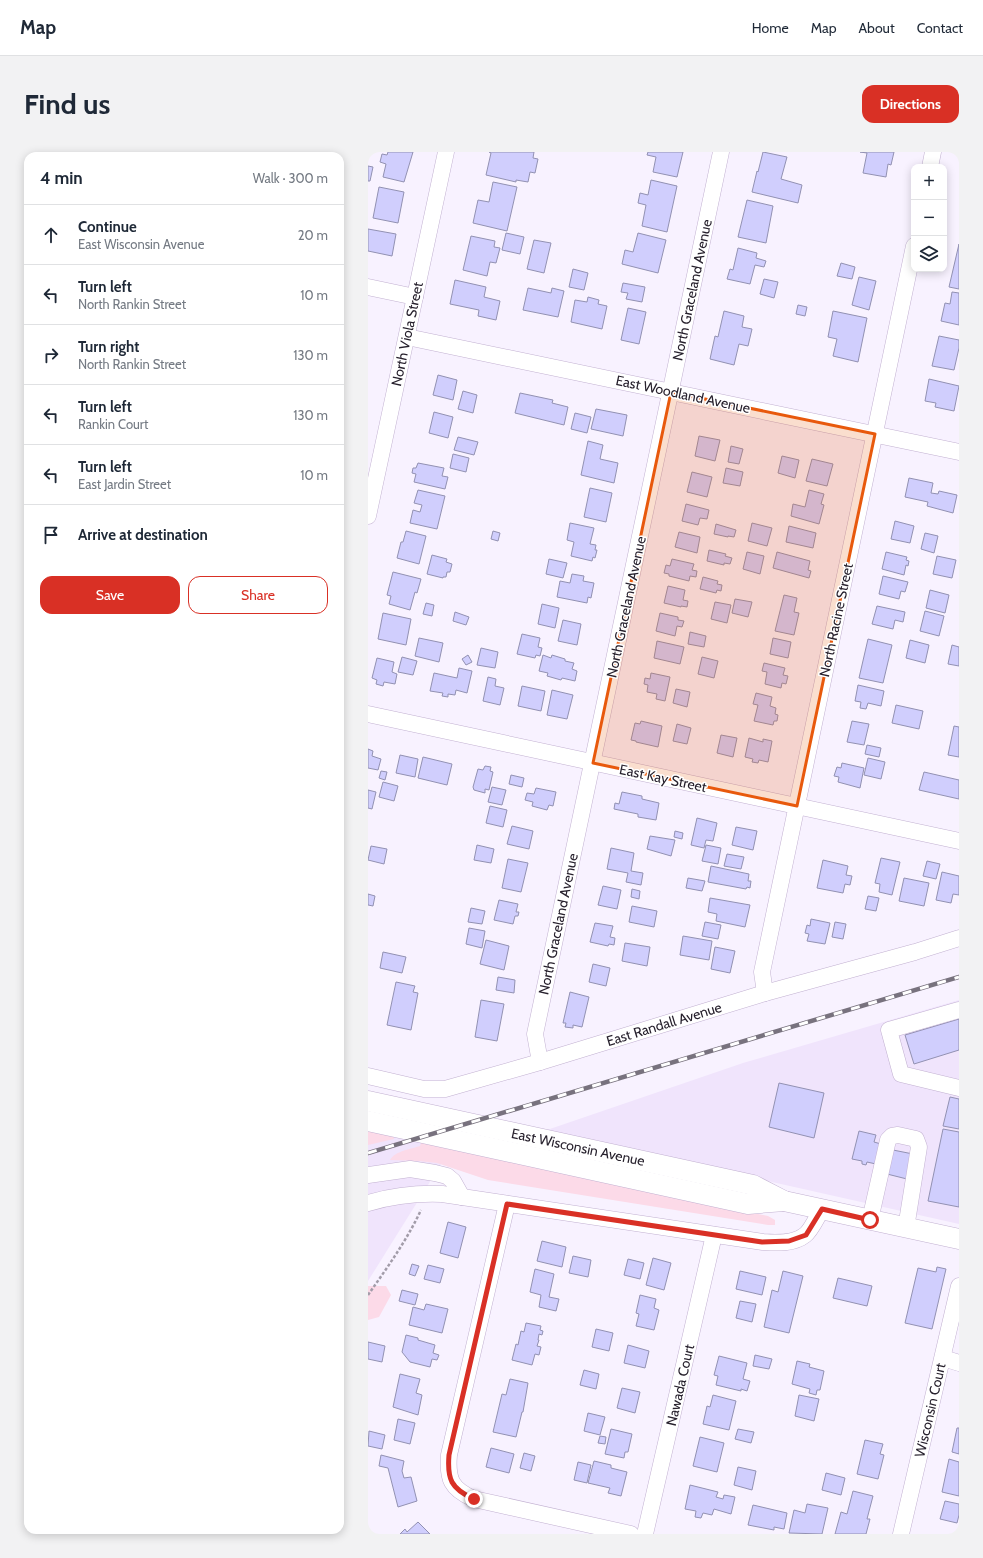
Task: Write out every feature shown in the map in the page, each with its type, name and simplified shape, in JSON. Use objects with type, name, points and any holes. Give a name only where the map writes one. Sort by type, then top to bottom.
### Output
[{"type":"main road","name":"East Wisconsin Avenue","points":[[368,1101],[753,1185],[784,1201],[959,1240]]},
{"type":"main road","name":"East Wisconsin Avenue","points":[[368,1121],[748,1204],[784,1201]]},
{"type":"street","name":"North Viola Street","points":[[368,516],[446,152]]},
{"type":"street","name":"North Graceland Avenue","points":[[540,1062],[535,1034],[721,152]]},
{"type":"street","points":[[931,164],[933,152]]},
{"type":"street","name":"North Racine Street","points":[[765,993],[762,972],[911,260]]},
{"type":"street","points":[[368,287],[415,297]]},
{"type":"street","name":"East Woodland Avenue","points":[[407,337],[959,452]]},
{"type":"street","name":"East Kay Street","points":[[368,714],[959,841]]},
{"type":"street","name":"East Randall Avenue","points":[[368,1076],[424,1089],[444,1089],[540,1062],[765,993],[915,952],[959,938]]},
{"type":"street","points":[[959,1010],[889,1030],[901,1074],[959,1088]]},
{"type":"street","points":[[944,1084],[959,1079]]},
{"type":"street","points":[[870,1220],[888,1140],[892,1136],[898,1135],[916,1139],[919,1147],[906,1228]]},
{"type":"street","points":[[368,1175],[410,1169],[447,1176],[462,1197]]},
{"type":"street","points":[[368,1203],[402,1195],[428,1193],[762,1242],[789,1241],[806,1235],[822,1209]]},
{"type":"street","points":[[507,1204],[449,1455],[448,1470],[453,1485],[455,1489],[474,1499],[631,1534]]},
{"type":"street","name":"Nawada Court","points":[[645,1534],[714,1235]]},
{"type":"street","name":"Wisconsin Court","points":[[901,1534],[959,1286]]},
{"type":"street","points":[[943,1358],[959,1363]]},
{"type":"path","points":[[368,1295],[411,1230],[421,1210]]},
{"type":"highlighted area","points":[[671,392],[875,434],[797,806],[593,763]]},
{"type":"shaded area","points":[[959,1000],[959,1224],[544,1131],[743,1063]]},
{"type":"shaded area","points":[[368,1130],[451,1148],[368,1281]]},
{"type":"shaded area","points":[[368,1130],[393,1135],[394,1139],[368,1145]]},
{"type":"shaded area","points":[[421,1143],[428,1143],[768,1216],[775,1220],[775,1225],[488,1180],[437,1163],[390,1160],[396,1154],[420,1146]]},
{"type":"shaded area","points":[[368,1286],[386,1286],[391,1295],[379,1317],[368,1320]]},
{"type":"building","points":[[388,152],[413,152],[404,182],[383,177],[386,164],[380,162],[382,154],[387,155]]},
{"type":"building","points":[[489,152],[534,152],[533,158],[538,159],[535,173],[530,172],[528,182],[516,180],[516,182],[486,175],[491,153]]},
{"type":"building","points":[[648,152],[683,152],[677,177],[653,172],[656,157],[647,155]]},
{"type":"building","points":[[763,152],[787,157],[781,179],[802,185],[798,203],[752,192]]},
{"type":"building","points":[[860,152],[894,152],[891,165],[888,164],[886,177],[863,173],[867,153]]},
{"type":"building","points":[[368,166],[373,167],[370,181],[368,181]]},
{"type":"building","points":[[651,180],[677,186],[667,232],[642,226],[646,205],[638,203],[640,193],[648,195]]},
{"type":"building","points":[[493,182],[517,187],[507,231],[473,223],[478,200],[489,202]]},
{"type":"building","points":[[379,187],[404,192],[398,223],[373,218]]},
{"type":"building","points":[[747,200],[773,206],[766,243],[738,237]]},
{"type":"building","points":[[368,229],[396,234],[392,256],[368,251]]},
{"type":"building","points":[[506,233],[524,237],[520,254],[502,250]]},
{"type":"building","points":[[638,233],[666,240],[658,273],[622,264],[625,250],[633,252]]},
{"type":"building","points":[[471,236],[495,241],[494,247],[500,248],[496,263],[490,262],[487,276],[463,270]]},
{"type":"building","points":[[534,240],[551,243],[544,273],[527,269]]},
{"type":"building","points":[[959,244],[959,289],[949,287]]},
{"type":"building","points":[[738,248],[757,253],[756,258],[766,261],[764,267],[755,265],[750,284],[727,279],[730,269],[733,270]]},
{"type":"building","points":[[841,263],[855,267],[852,279],[837,276]]},
{"type":"building","points":[[573,269],[588,273],[584,290],[569,287]]},
{"type":"building","points":[[859,277],[876,281],[869,310],[852,305]]},
{"type":"building","points":[[764,279],[778,282],[774,298],[760,294]]},
{"type":"building","points":[[455,280],[486,287],[484,297],[500,301],[496,320],[478,316],[479,310],[450,304]]},
{"type":"building","points":[[623,283],[645,287],[642,302],[626,299],[628,293],[621,292]]},
{"type":"building","points":[[528,288],[551,293],[552,288],[564,291],[558,317],[523,310]]},
{"type":"building","points":[[952,292],[959,293],[959,325],[941,321],[945,303],[950,304]]},
{"type":"building","points":[[588,297],[599,300],[598,304],[607,306],[602,329],[571,322],[575,300],[587,302]]},
{"type":"building","points":[[798,305],[807,307],[805,316],[796,314]]},
{"type":"building","points":[[628,308],[646,312],[639,344],[621,340]]},
{"type":"building","points":[[724,311],[744,316],[742,327],[752,329],[748,346],[739,344],[734,365],[710,359],[715,336],[718,337]]},
{"type":"building","points":[[833,311],[867,318],[858,362],[833,356],[837,339],[828,337]]},
{"type":"building","points":[[939,336],[959,340],[959,348],[954,370],[932,366]]},
{"type":"building","points":[[438,375],[457,380],[453,400],[433,395]]},
{"type":"building","points":[[929,379],[959,386],[954,411],[935,407],[936,403],[925,401]]},
{"type":"building","points":[[463,391],[477,395],[473,413],[458,409]]},
{"type":"building","points":[[520,393],[553,400],[552,403],[568,407],[564,425],[515,413]]},
{"type":"building","points":[[596,409],[627,415],[623,436],[591,429]]},
{"type":"building","points":[[434,412],[453,417],[448,438],[429,433]]},
{"type":"building","points":[[575,413],[591,417],[587,433],[571,429]]},
{"type":"building","points":[[699,436],[720,440],[715,461],[695,456]]},
{"type":"building","points":[[458,437],[478,442],[474,455],[454,450]]},
{"type":"building","points":[[588,441],[603,445],[600,459],[618,463],[614,483],[581,475]]},
{"type":"building","points":[[731,446],[743,449],[739,464],[728,462]]},
{"type":"building","points":[[453,454],[469,458],[466,472],[450,468]]},
{"type":"building","points":[[782,456],[799,460],[795,478],[778,473]]},
{"type":"building","points":[[812,459],[833,464],[827,486],[806,481]]},
{"type":"building","points":[[418,463],[444,468],[442,476],[448,477],[445,489],[414,482],[416,474],[412,473],[413,468],[416,468]]},
{"type":"building","points":[[726,468],[743,472],[740,486],[723,483]]},
{"type":"building","points":[[692,472],[712,477],[707,497],[687,492]]},
{"type":"building","points":[[909,478],[933,483],[931,493],[938,494],[939,491],[957,495],[953,513],[927,506],[928,502],[905,497]]},
{"type":"building","points":[[590,488],[612,493],[606,522],[584,517]]},
{"type":"building","points":[[418,490],[445,496],[437,529],[410,523],[413,510],[420,512],[422,505],[414,503]]},
{"type":"building","points":[[809,490],[824,494],[821,504],[824,505],[819,524],[791,516],[793,504],[805,507]]},
{"type":"building","points":[[686,504],[709,510],[707,519],[700,518],[698,525],[682,521]]},
{"type":"building","points":[[895,521],[914,526],[910,543],[891,539]]},
{"type":"building","points":[[570,523],[594,528],[590,544],[596,545],[595,550],[597,550],[595,558],[593,557],[592,561],[571,556],[574,542],[567,540]]},
{"type":"building","points":[[752,523],[772,528],[767,546],[748,541]]},
{"type":"building","points":[[716,524],[736,530],[734,537],[714,534]]},
{"type":"building","points":[[789,526],[816,533],[813,548],[786,542]]},
{"type":"building","points":[[406,531],[426,536],[419,564],[397,558],[401,542],[403,542]]},
{"type":"building","points":[[493,531],[500,533],[498,541],[491,539]]},
{"type":"building","points":[[679,532],[700,537],[697,553],[675,547]]},
{"type":"building","points":[[925,533],[938,536],[934,553],[921,549]]},
{"type":"building","points":[[709,550],[726,554],[725,556],[732,558],[730,564],[724,563],[724,565],[707,561]]},
{"type":"building","points":[[747,552],[764,556],[760,574],[743,569]]},
{"type":"building","points":[[777,552],[810,561],[808,570],[811,571],[809,578],[773,568]]},
{"type":"building","points":[[886,552],[907,557],[906,560],[909,561],[908,566],[906,565],[904,575],[882,569]]},
{"type":"building","points":[[432,555],[447,559],[446,562],[452,564],[450,572],[447,572],[446,577],[443,578],[427,574]]},
{"type":"building","points":[[937,556],[956,560],[952,578],[933,574]]},
{"type":"building","points":[[549,559],[567,563],[563,578],[546,574]]},
{"type":"building","points":[[672,559],[694,564],[692,570],[697,571],[696,577],[690,576],[689,581],[669,576],[669,574],[664,573],[666,565],[670,566]]},
{"type":"building","points":[[393,572],[421,579],[417,593],[415,592],[410,610],[389,604],[391,596],[387,595]]},
{"type":"building","points":[[572,574],[584,576],[583,581],[594,583],[591,598],[588,597],[587,603],[557,597],[560,581],[570,583]]},
{"type":"building","points":[[883,576],[908,582],[905,592],[901,591],[899,599],[879,594]]},
{"type":"building","points":[[703,577],[718,581],[717,584],[722,585],[721,591],[717,590],[716,593],[700,589]]},
{"type":"building","points":[[668,586],[685,590],[683,600],[688,601],[687,607],[664,603]]},
{"type":"building","points":[[930,590],[949,595],[945,613],[926,608]]},
{"type":"building","points":[[784,595],[797,598],[794,612],[799,613],[794,635],[775,631]]},
{"type":"building","points":[[735,599],[752,602],[748,617],[732,613]]},
{"type":"building","points":[[715,602],[731,605],[727,623],[711,619]]},
{"type":"building","points":[[426,603],[434,605],[432,616],[423,614]]},
{"type":"building","points":[[542,604],[559,608],[555,628],[538,624]]},
{"type":"building","points":[[877,606],[905,612],[903,622],[895,620],[893,629],[872,624]]},
{"type":"building","points":[[925,611],[944,616],[939,636],[920,631]]},
{"type":"building","points":[[455,612],[469,617],[466,625],[453,621]]},
{"type":"building","points":[[383,613],[411,619],[406,645],[378,639]]},
{"type":"building","points":[[660,613],[678,617],[678,620],[684,621],[682,627],[677,626],[675,636],[656,631]]},
{"type":"building","points":[[563,620],[581,624],[577,645],[558,641]]},
{"type":"building","points":[[690,632],[706,636],[704,647],[688,644]]},
{"type":"building","points":[[522,634],[540,638],[538,647],[542,648],[540,656],[536,655],[535,658],[517,654]]},
{"type":"building","points":[[419,638],[443,643],[439,662],[415,656]]},
{"type":"building","points":[[773,638],[791,642],[788,658],[770,654]]},
{"type":"building","points":[[868,639],[892,645],[883,683],[859,678]]},
{"type":"building","points":[[910,640],[929,645],[925,663],[906,658]]},
{"type":"building","points":[[657,641],[684,647],[680,664],[654,658]]},
{"type":"building","points":[[952,645],[959,647],[959,666],[948,664]]},
{"type":"building","points":[[481,648],[498,652],[495,668],[477,665]]},
{"type":"building","points":[[468,655],[472,662],[466,665],[462,659]]},
{"type":"building","points":[[543,655],[551,658],[552,655],[574,663],[572,669],[577,671],[575,681],[562,678],[561,680],[547,676],[548,673],[539,671]]},
{"type":"building","points":[[402,657],[417,661],[413,675],[398,672]]},
{"type":"building","points":[[702,657],[718,661],[714,678],[698,674]]},
{"type":"building","points":[[377,658],[394,662],[392,672],[397,674],[395,684],[384,682],[383,686],[376,684],[377,680],[372,678]]},
{"type":"building","points":[[764,663],[785,668],[783,675],[788,676],[786,684],[782,683],[781,688],[765,684],[767,672],[762,671]]},
{"type":"building","points":[[459,668],[472,671],[467,693],[456,690],[455,695],[448,694],[448,697],[442,696],[443,693],[430,691],[434,673],[457,678]]},
{"type":"building","points":[[651,673],[670,677],[665,701],[656,699],[657,694],[647,692],[648,685],[644,684],[645,678],[650,679]]},
{"type":"building","points":[[488,677],[496,679],[495,686],[504,688],[500,705],[483,701]]},
{"type":"building","points":[[858,685],[884,691],[881,706],[868,703],[866,709],[860,708],[861,702],[855,701]]},
{"type":"building","points":[[522,686],[545,691],[541,711],[518,706]]},
{"type":"building","points":[[676,689],[690,692],[687,707],[673,703]]},
{"type":"building","points":[[552,690],[573,695],[567,719],[547,715]]},
{"type":"building","points":[[756,693],[772,697],[770,706],[776,708],[775,714],[778,715],[777,721],[774,721],[773,725],[754,721],[758,705],[753,704]]},
{"type":"building","points":[[896,705],[923,711],[919,729],[892,723]]},
{"type":"building","points":[[641,721],[662,726],[658,747],[631,740],[635,723],[640,724]]},
{"type":"building","points":[[852,721],[869,724],[864,745],[847,742]]},
{"type":"building","points":[[677,724],[691,728],[687,744],[673,741]]},
{"type":"building","points":[[954,726],[959,727],[959,757],[948,755]]},
{"type":"building","points":[[721,735],[737,738],[733,757],[717,753]]},
{"type":"building","points":[[749,738],[763,742],[763,739],[772,741],[768,762],[759,760],[758,763],[752,762],[753,759],[745,757]]},
{"type":"building","points":[[867,745],[881,748],[879,757],[865,754]]},
{"type":"building","points":[[368,749],[373,751],[372,756],[381,759],[378,770],[368,768]]},
{"type":"building","points":[[400,755],[418,759],[415,777],[396,773]]},
{"type":"building","points":[[423,757],[452,764],[447,785],[418,778]]},
{"type":"building","points":[[868,758],[885,762],[881,779],[864,775]]},
{"type":"building","points":[[842,763],[864,768],[860,788],[838,782],[839,777],[834,776],[837,767],[841,768]]},
{"type":"building","points":[[485,766],[491,767],[490,771],[493,772],[489,790],[485,789],[485,793],[474,790],[473,787],[478,769],[483,770]]},
{"type":"building","points":[[381,771],[387,772],[385,780],[379,778]]},
{"type":"building","points":[[924,772],[959,780],[959,799],[919,790]]},
{"type":"building","points":[[511,775],[524,778],[522,787],[509,784]]},
{"type":"building","points":[[383,782],[398,786],[394,801],[379,797]]},
{"type":"building","points":[[492,787],[506,790],[502,805],[488,802]]},
{"type":"building","points":[[536,788],[556,792],[553,806],[549,805],[547,810],[532,806],[533,802],[525,800],[527,793],[534,794]]},
{"type":"building","points":[[368,790],[376,792],[372,809],[368,808]]},
{"type":"building","points":[[622,792],[642,796],[642,799],[659,803],[656,820],[638,817],[638,814],[614,809],[615,803],[619,804]]},
{"type":"building","points":[[490,806],[507,810],[503,827],[486,823]]},
{"type":"building","points":[[697,818],[717,823],[713,841],[706,840],[704,848],[691,845]]},
{"type":"building","points":[[512,826],[533,831],[529,849],[507,844]]},
{"type":"building","points":[[736,827],[757,831],[753,850],[732,845]]},
{"type":"building","points":[[675,831],[683,833],[682,839],[674,837]]},
{"type":"building","points":[[650,836],[675,840],[671,856],[647,849]]},
{"type":"building","points":[[477,845],[494,849],[491,863],[474,860]]},
{"type":"building","points":[[706,845],[721,848],[718,864],[702,861]]},
{"type":"building","points":[[371,846],[387,849],[384,864],[368,860]]},
{"type":"building","points":[[611,848],[634,853],[631,871],[643,873],[641,885],[626,882],[628,873],[607,869]]},
{"type":"building","points":[[727,854],[744,857],[741,869],[724,866]]},
{"type":"building","points":[[881,858],[900,862],[892,895],[879,892],[880,884],[875,883]]},
{"type":"building","points":[[508,859],[528,863],[521,892],[502,888]]},
{"type":"building","points":[[823,860],[848,866],[846,875],[852,876],[850,885],[845,884],[843,893],[817,888]]},
{"type":"building","points":[[927,861],[940,864],[936,879],[923,876]]},
{"type":"building","points":[[711,866],[749,874],[748,881],[751,881],[750,888],[747,887],[746,889],[708,882]]},
{"type":"building","points":[[942,872],[959,876],[959,895],[953,894],[951,903],[936,900]]},
{"type":"building","points":[[688,878],[705,881],[702,891],[686,888]]},
{"type":"building","points":[[904,878],[929,883],[924,906],[899,901]]},
{"type":"building","points":[[603,886],[621,890],[617,909],[598,905]]},
{"type":"building","points":[[632,889],[640,891],[639,899],[631,897]]},
{"type":"building","points":[[368,894],[375,896],[373,906],[368,905]]},
{"type":"building","points":[[868,896],[879,898],[876,911],[865,909]]},
{"type":"building","points":[[710,898],[750,905],[745,927],[716,921],[717,914],[708,912]]},
{"type":"building","points":[[499,900],[518,904],[516,912],[519,912],[518,916],[515,916],[513,924],[494,920]]},
{"type":"building","points":[[632,906],[657,911],[654,927],[629,922]]},
{"type":"building","points":[[471,908],[485,911],[482,924],[468,922]]},
{"type":"building","points":[[811,919],[830,923],[825,944],[807,941],[809,934],[805,933],[807,925],[810,926]]},
{"type":"building","points":[[705,922],[721,925],[718,939],[702,936]]},
{"type":"building","points":[[835,922],[846,924],[843,939],[832,937]]},
{"type":"building","points":[[595,923],[613,926],[610,937],[615,938],[614,945],[609,944],[608,946],[590,942]]},
{"type":"building","points":[[469,928],[485,931],[482,948],[466,944]]},
{"type":"building","points":[[683,936],[712,941],[709,960],[680,955]]},
{"type":"building","points":[[486,940],[509,946],[504,970],[480,964]]},
{"type":"building","points":[[625,943],[650,947],[647,966],[622,961]]},
{"type":"building","points":[[715,947],[735,951],[730,973],[711,969]]},
{"type":"building","points":[[383,952],[406,957],[402,973],[380,968]]},
{"type":"building","points":[[593,964],[610,968],[606,986],[589,982]]},
{"type":"building","points":[[498,977],[515,980],[514,993],[496,990]]},
{"type":"building","points":[[396,982],[415,986],[413,992],[418,993],[411,1030],[387,1025]]},
{"type":"building","points":[[570,992],[589,997],[582,1027],[573,1025],[573,1028],[565,1027],[566,1023],[563,1023]]},
{"type":"building","points":[[481,1000],[504,1004],[497,1041],[475,1037]]},
{"type":"building","points":[[959,1019],[959,1050],[914,1064],[905,1035]]},
{"type":"building","points":[[779,1083],[824,1093],[814,1138],[769,1127]]},
{"type":"building","points":[[950,1097],[959,1099],[959,1129],[943,1126]]},
{"type":"building","points":[[943,1129],[959,1132],[959,1207],[928,1201]]},
{"type":"building","points":[[859,1131],[876,1135],[874,1142],[881,1144],[876,1164],[867,1162],[866,1165],[862,1164],[862,1161],[852,1159]]},
{"type":"building","points":[[893,1150],[913,1154],[907,1179],[887,1174]]},
{"type":"building","points":[[448,1222],[466,1227],[458,1258],[440,1253]]},
{"type":"building","points":[[542,1241],[566,1247],[562,1267],[537,1261]]},
{"type":"building","points":[[573,1256],[591,1260],[588,1277],[569,1273]]},
{"type":"building","points":[[653,1258],[671,1263],[664,1290],[646,1285]]},
{"type":"building","points":[[628,1259],[644,1263],[640,1279],[624,1275]]},
{"type":"building","points":[[412,1264],[419,1266],[415,1276],[409,1274]]},
{"type":"building","points":[[428,1265],[444,1269],[440,1283],[424,1279]]},
{"type":"building","points":[[937,1267],[946,1269],[932,1329],[905,1323],[918,1268],[936,1272]]},
{"type":"building","points":[[535,1269],[554,1274],[549,1297],[559,1299],[556,1311],[539,1307],[541,1295],[530,1292]]},
{"type":"building","points":[[740,1271],[766,1277],[762,1295],[736,1289]]},
{"type":"building","points":[[783,1271],[803,1276],[789,1333],[764,1327],[772,1290],[778,1292]]},
{"type":"building","points":[[838,1278],[872,1286],[867,1306],[833,1298]]},
{"type":"building","points":[[402,1290],[418,1294],[415,1305],[399,1301]]},
{"type":"building","points":[[640,1295],[656,1299],[654,1308],[659,1310],[654,1330],[636,1326],[639,1314],[636,1313]]},
{"type":"building","points":[[740,1301],[756,1304],[752,1322],[736,1318]]},
{"type":"building","points":[[426,1304],[448,1309],[442,1333],[409,1325],[413,1307],[424,1310]]},
{"type":"building","points":[[526,1323],[541,1326],[540,1330],[543,1331],[542,1335],[539,1334],[537,1346],[541,1347],[539,1355],[535,1354],[532,1365],[512,1360],[516,1344],[518,1345],[521,1331],[524,1332]]},
{"type":"building","points":[[596,1329],[613,1333],[609,1351],[592,1347]]},
{"type":"building","points":[[406,1335],[435,1345],[433,1353],[439,1355],[437,1360],[432,1359],[430,1367],[410,1362],[402,1352]]},
{"type":"building","points":[[368,1342],[385,1346],[382,1362],[368,1359]]},
{"type":"building","points":[[628,1345],[649,1351],[645,1368],[624,1363]]},
{"type":"building","points":[[755,1355],[772,1359],[769,1369],[753,1366]]},
{"type":"building","points":[[719,1356],[747,1363],[743,1379],[750,1381],[747,1391],[716,1385],[718,1376],[714,1375]]},
{"type":"building","points":[[797,1361],[810,1364],[809,1367],[824,1371],[820,1390],[817,1390],[816,1395],[809,1393],[810,1389],[792,1384]]},
{"type":"building","points":[[584,1370],[599,1374],[596,1389],[580,1385]]},
{"type":"building","points":[[400,1374],[420,1379],[416,1393],[422,1395],[418,1415],[393,1407]]},
{"type":"building","points":[[510,1379],[528,1383],[523,1412],[516,1437],[493,1432],[502,1394],[506,1395]]},
{"type":"building","points":[[622,1388],[640,1392],[635,1413],[617,1408]]},
{"type":"building","points":[[713,1395],[736,1401],[729,1430],[703,1424],[707,1406],[710,1407]]},
{"type":"building","points":[[799,1395],[819,1399],[814,1421],[795,1416]]},
{"type":"building","points":[[588,1413],[605,1417],[600,1435],[584,1431]]},
{"type":"building","points":[[398,1419],[415,1423],[410,1444],[394,1440]]},
{"type":"building","points":[[957,1428],[959,1428],[959,1454],[952,1452]]},
{"type":"building","points":[[611,1429],[632,1434],[628,1452],[625,1452],[624,1458],[605,1454]]},
{"type":"building","points":[[738,1429],[754,1432],[751,1443],[735,1439]]},
{"type":"building","points":[[369,1431],[385,1435],[382,1449],[368,1446]]},
{"type":"building","points":[[600,1436],[606,1437],[605,1444],[598,1443]]},
{"type":"building","points":[[700,1437],[724,1443],[717,1472],[693,1466]]},
{"type":"building","points":[[865,1440],[883,1444],[880,1454],[884,1455],[878,1479],[857,1474]]},
{"type":"building","points":[[491,1448],[514,1454],[509,1473],[486,1467]]},
{"type":"building","points":[[524,1453],[535,1456],[531,1471],[520,1468]]},
{"type":"building","points":[[381,1455],[404,1461],[402,1471],[404,1478],[411,1477],[417,1501],[398,1507],[388,1468],[379,1466]]},
{"type":"building","points":[[949,1459],[959,1462],[959,1496],[942,1492]]},
{"type":"building","points":[[594,1461],[611,1465],[611,1468],[627,1472],[621,1496],[608,1493],[610,1488],[588,1483]]},
{"type":"building","points":[[578,1462],[591,1465],[587,1483],[574,1480]]},
{"type":"building","points":[[738,1467],[756,1471],[752,1490],[734,1485]]},
{"type":"building","points":[[826,1473],[845,1478],[841,1495],[822,1490]]},
{"type":"building","points":[[690,1485],[718,1492],[716,1497],[723,1499],[724,1495],[735,1497],[731,1514],[714,1509],[712,1515],[703,1513],[701,1518],[695,1517],[696,1511],[685,1509]]},
{"type":"building","points":[[853,1491],[873,1496],[867,1519],[870,1519],[866,1534],[835,1534],[841,1512],[847,1514]]},
{"type":"building","points":[[945,1501],[959,1504],[957,1523],[940,1519]]},
{"type":"building","points":[[807,1504],[828,1508],[822,1534],[789,1533],[794,1510],[805,1513]]},
{"type":"building","points":[[753,1505],[787,1513],[784,1529],[774,1527],[774,1530],[748,1525]]},
{"type":"building","points":[[418,1522],[430,1534],[400,1534],[405,1529],[407,1532]]},
{"type":"railway","points":[[368,1153],[959,977]]},
{"type":"route","points":[[474,1499],[455,1489],[448,1470],[449,1455],[507,1204],[776,1243],[789,1241],[806,1235],[822,1209],[870,1220]]}]
